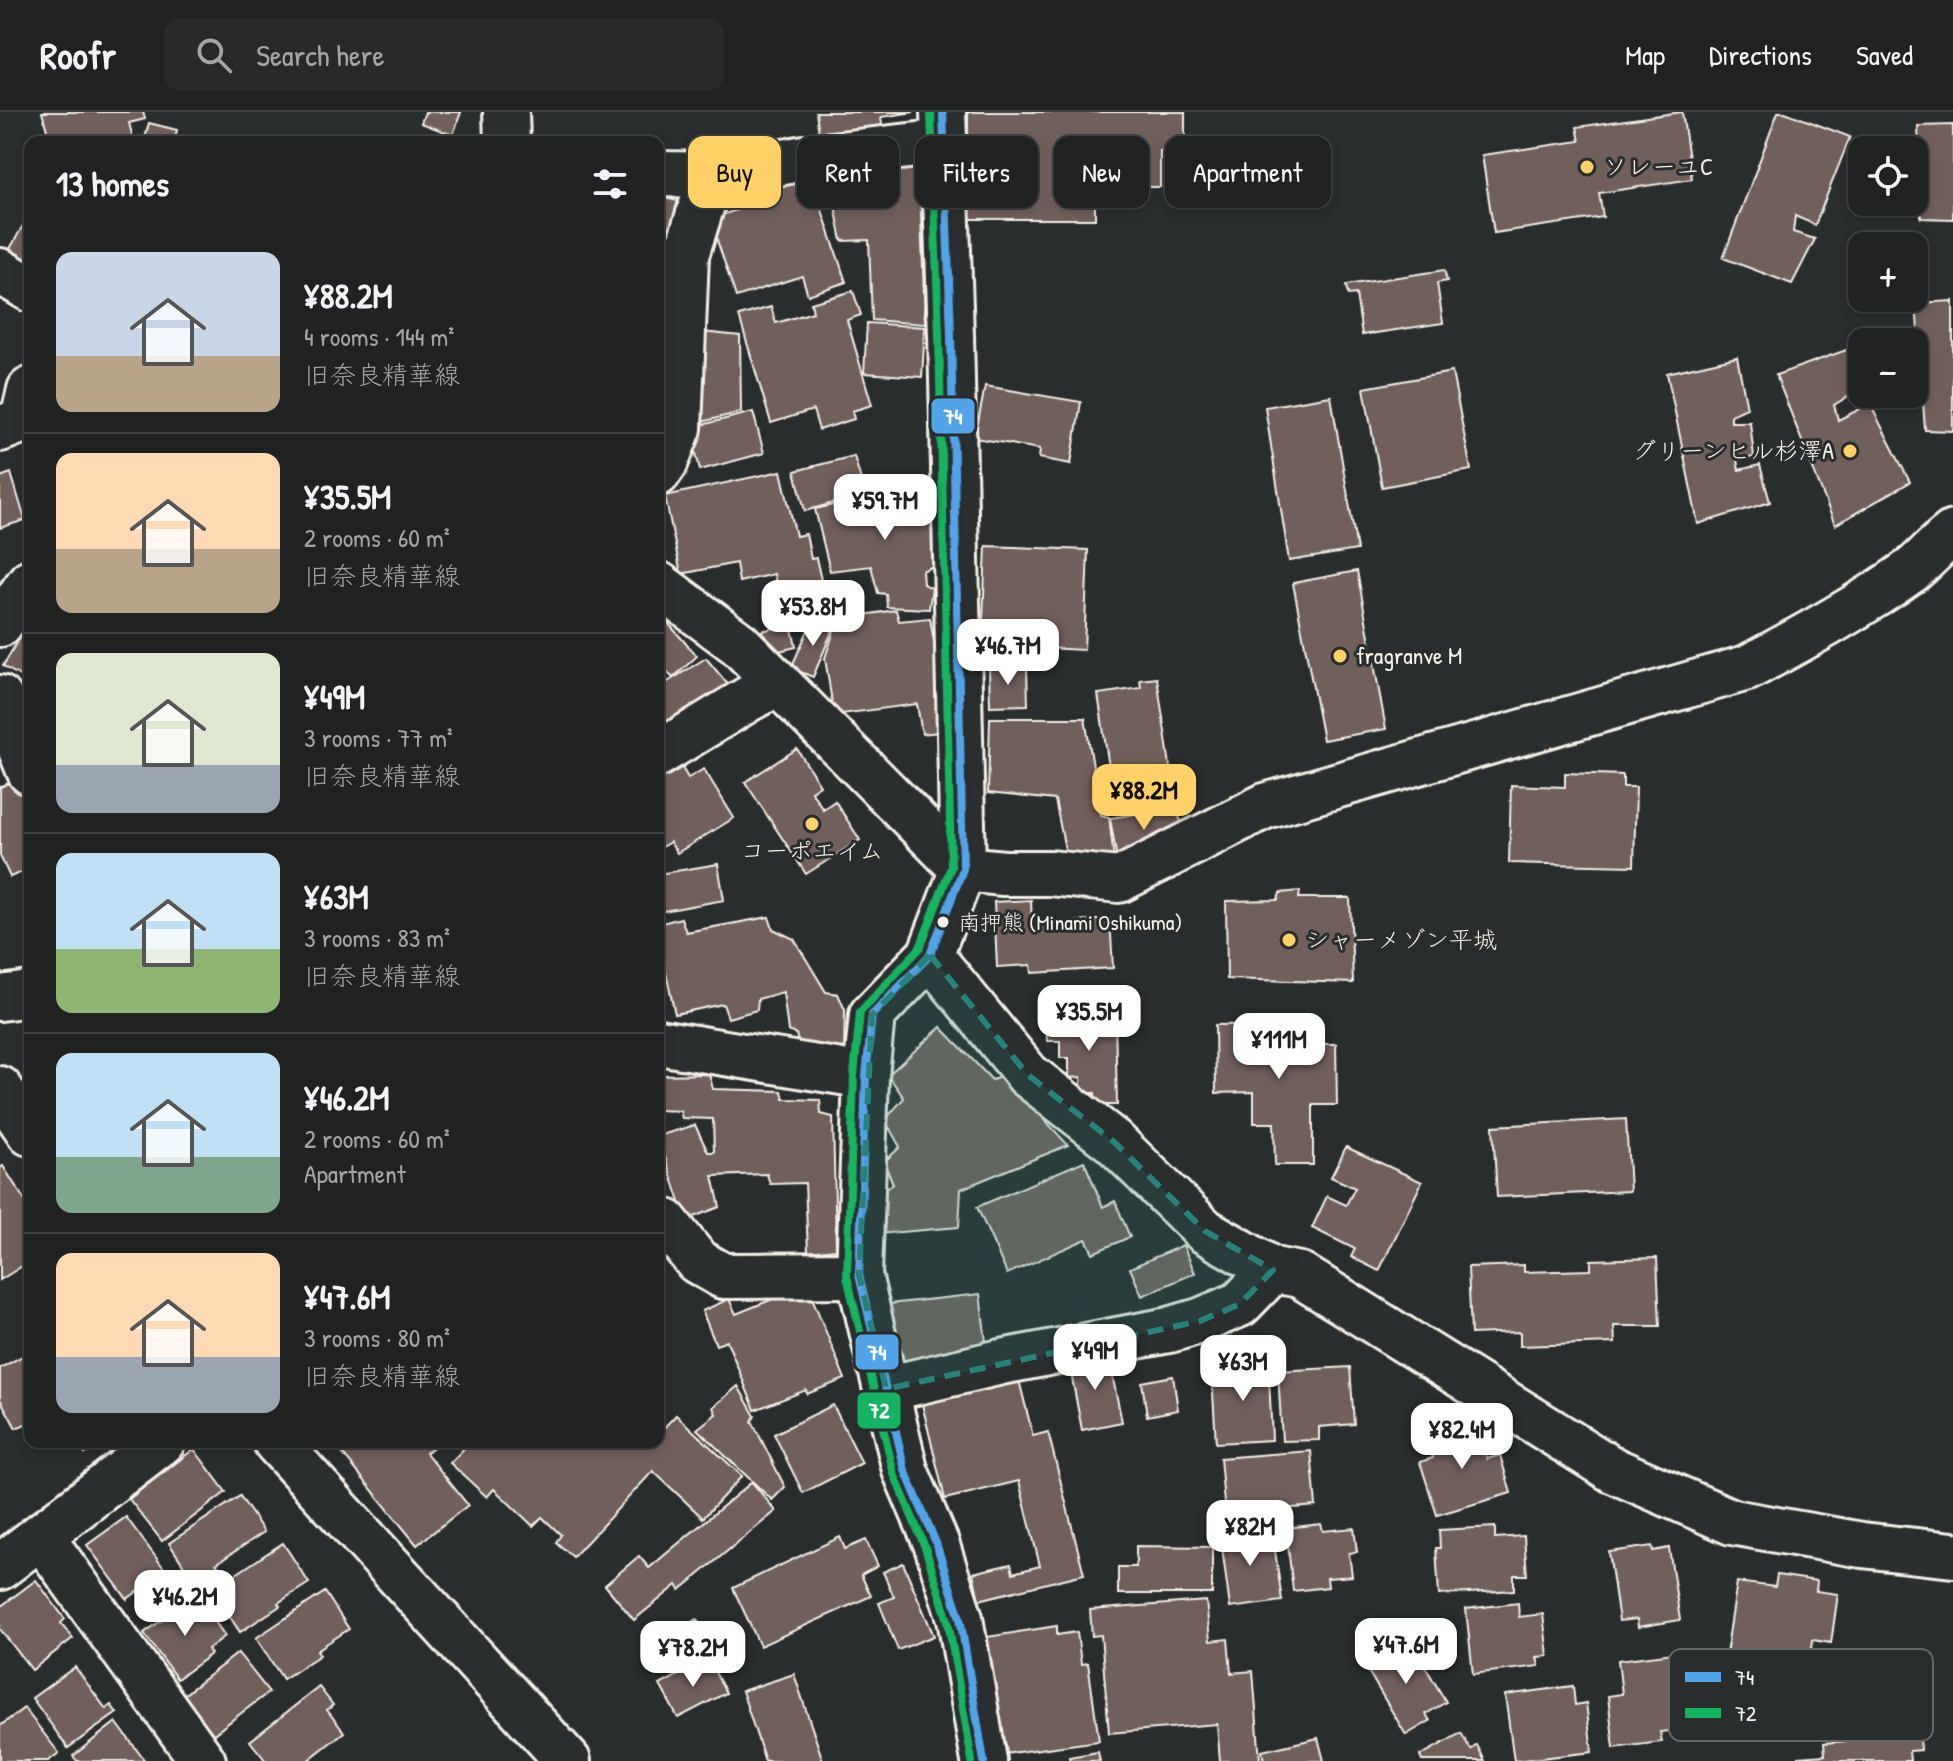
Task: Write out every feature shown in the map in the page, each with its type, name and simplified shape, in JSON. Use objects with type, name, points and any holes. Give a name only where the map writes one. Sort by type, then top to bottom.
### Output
[{"type":"street","points":[[506,112],[507,136]]},
{"type":"street","points":[[781,162],[943,127],[963,869],[930,955],[872,1015],[866,1076],[859,1275],[905,1470],[936,1543],[960,1618],[984,1761]]},
{"type":"street","points":[[664,174],[688,175]]},
{"type":"street","points":[[664,464],[679,428],[686,255],[701,208]]},
{"type":"street","points":[[0,271],[24,285]]},
{"type":"street","points":[[664,588],[739,644],[963,869],[1119,880],[1265,806],[1747,668],[1815,632],[1914,568],[1953,533]]},
{"type":"street","points":[[0,624],[24,590]]},
{"type":"street","points":[[664,750],[778,683]]},
{"type":"street","points":[[0,698],[24,757]]},
{"type":"street","points":[[930,955],[1028,1075],[1113,1141],[1205,1231],[1273,1270],[1300,1275],[1613,1470],[1732,1522],[1862,1545],[1953,1555]]},
{"type":"street","points":[[0,998],[24,995]]},
{"type":"street","points":[[664,1043],[866,1076]]},
{"type":"street","points":[[0,1089],[24,1124]]},
{"type":"street","points":[[664,1223],[697,1261],[723,1276],[859,1275]]},
{"type":"street","points":[[886,1389],[1200,1321],[1240,1304],[1273,1270]]},
{"type":"street","points":[[0,1567],[154,1448]]},
{"type":"street","points":[[281,1448],[568,1761]]},
{"type":"street","points":[[41,1536],[203,1761]]},
{"type":"highlighted area","points":[[930,955],[1028,1075],[1113,1141],[1205,1231],[1273,1270],[1240,1304],[1200,1321],[886,1389],[859,1275],[872,1015]]},
{"type":"building","points":[[42,112],[143,112],[145,119],[129,123],[132,136],[48,136]]},
{"type":"building","points":[[425,112],[461,112],[453,135],[421,123]]},
{"type":"building","points":[[816,112],[914,112],[881,117],[883,132],[819,136]]},
{"type":"building","points":[[968,112],[1185,112],[1185,136],[1165,136],[1165,151],[1160,151],[1160,187],[1149,187],[1149,136],[1054,136],[1054,208],[1095,208],[1095,219],[968,219],[968,208],[1038,208],[1038,136],[968,136]]},
{"type":"building","name":"ソレーユC","points":[[1682,112],[1692,179],[1599,193],[1603,217],[1494,233],[1482,155],[1580,141],[1577,127]]},
{"type":"building","points":[[1778,112],[1848,136],[1815,225],[1795,216],[1793,232],[1815,239],[1792,284],[1723,258]]},
{"type":"building","points":[[149,123],[177,130],[176,136],[146,136]]},
{"type":"building","points":[[1953,125],[1953,219],[1921,218],[1928,216],[1928,136],[1918,136],[1918,126]]},
{"type":"building","points":[[915,160],[915,208],[921,208],[925,324],[872,320],[869,240],[842,241],[835,208],[899,208],[899,162]]},
{"type":"building","points":[[795,177],[797,208],[821,208],[846,282],[808,295],[802,276],[736,297],[710,219],[743,208],[781,208],[781,181]]},
{"type":"building","points":[[664,198],[679,201],[664,272]]},
{"type":"building","points":[[24,224],[24,263],[7,254]]},
{"type":"building","points":[[1444,270],[1447,281],[1437,283],[1443,323],[1362,335],[1356,294],[1348,295],[1346,285]]},
{"type":"building","points":[[853,291],[861,315],[847,320],[872,405],[852,411],[854,419],[819,430],[813,410],[771,423],[739,316],[771,307],[776,323],[813,312],[811,303]]},
{"type":"building","points":[[1953,301],[1953,431],[1925,430],[1928,328],[1918,328],[1917,312],[1928,312],[1928,302]]},
{"type":"building","points":[[867,323],[925,327],[922,377],[864,373]]},
{"type":"building","points":[[693,331],[740,336],[741,412],[690,425]]},
{"type":"building","name":"グリーンヒル杉澤A","points":[[1848,349],[1848,396],[1834,405],[1838,420],[1862,408],[1872,408],[1910,482],[1835,525],[1776,375]]},
{"type":"building","points":[[1737,357],[1747,408],[1731,415],[1731,422],[1750,422],[1754,457],[1737,460],[1739,470],[1760,465],[1770,502],[1698,524],[1667,373]]},
{"type":"building","points":[[1452,372],[1471,470],[1382,487],[1364,388]]},
{"type":"building","points":[[985,386],[1081,402],[1071,464],[1039,458],[1040,449],[975,438]]},
{"type":"building","points":[[1331,396],[1357,550],[1289,561],[1265,407]]},
{"type":"building","points":[[753,412],[764,453],[700,470],[690,428]]},
{"type":"building","points":[[854,456],[865,494],[805,511],[795,471]]},
{"type":"building","points":[[781,471],[796,536],[806,534],[811,559],[816,558],[826,602],[781,612],[774,574],[739,582],[736,563],[681,574],[665,496]]},
{"type":"building","points":[[11,473],[24,520],[0,528],[0,477]]},
{"type":"building","points":[[931,484],[936,565],[922,571],[923,584],[932,588],[929,609],[887,607],[886,594],[878,593],[871,566],[830,571],[815,509]]},
{"type":"building","points":[[986,546],[1088,550],[1084,650],[982,645]]},
{"type":"building","name":"fragranve M","points":[[1357,571],[1386,729],[1323,740],[1293,583]]},
{"type":"building","points":[[896,610],[899,621],[930,618],[944,699],[939,732],[922,734],[917,704],[834,715],[825,658],[838,619]]},
{"type":"building","points":[[664,619],[697,656],[673,678],[664,668]]},
{"type":"building","points":[[813,619],[834,627],[813,677],[791,668]]},
{"type":"building","points":[[791,624],[796,647],[762,655],[757,632]]},
{"type":"building","points":[[24,630],[24,678],[3,666]]},
{"type":"building","points":[[706,658],[730,687],[664,728],[664,684]]},
{"type":"building","points":[[989,668],[1027,668],[1028,705],[990,706]]},
{"type":"building","points":[[1157,678],[1176,806],[1116,814],[1098,694],[1141,688],[1140,680]]},
{"type":"building","points":[[24,686],[24,732],[12,691]]},
{"type":"building","points":[[990,718],[1085,718],[1101,815],[1109,817],[1115,867],[1068,864],[1055,800],[988,793]]},
{"type":"building","name":"コーポエイム","points":[[797,749],[820,785],[811,791],[823,809],[835,801],[860,840],[806,874],[745,782]]},
{"type":"building","points":[[678,761],[688,778],[704,769],[734,818],[677,853],[670,842],[664,846],[664,769]]},
{"type":"building","points":[[1565,773],[1623,775],[1623,787],[1636,787],[1634,866],[1509,863],[1511,785],[1565,787]]},
{"type":"building","points":[[24,776],[24,871],[10,877],[0,856],[0,787]]},
{"type":"building","points":[[1175,808],[1185,830],[1118,865],[1110,818]]},
{"type":"building","points":[[718,864],[724,900],[664,911],[664,873]]},
{"type":"building","name":"シャーメゾン平城","points":[[1300,891],[1299,898],[1350,898],[1353,983],[1227,979],[1226,901],[1278,900],[1280,893]]},
{"type":"building","points":[[1031,900],[1032,925],[1110,919],[1113,968],[1032,973],[1031,965],[997,967],[994,902]]},
{"type":"building","points":[[769,917],[773,929],[794,939],[826,992],[838,994],[845,1010],[844,1052],[801,1054],[796,1034],[788,1031],[783,992],[758,999],[757,1010],[728,1018],[723,1004],[675,1014],[664,964],[664,922],[681,918],[686,932]]},
{"type":"building","points":[[1115,1016],[1117,1105],[1096,1105],[1095,1093],[1081,1093],[1081,1077],[1069,1078],[1069,1058],[1060,1058],[1060,1041],[1047,1041],[1046,1017]]},
{"type":"building","points":[[1303,1024],[1304,1044],[1336,1044],[1337,1105],[1313,1105],[1313,1165],[1275,1165],[1274,1123],[1254,1123],[1254,1092],[1216,1093],[1215,1025]]},
{"type":"building","points":[[941,1027],[992,1080],[1004,1076],[1068,1145],[961,1189],[959,1227],[878,1234],[878,1193],[893,1184],[884,1162],[900,1147],[885,1120],[904,1098],[888,1075]]},
{"type":"building","points":[[709,1074],[713,1089],[782,1091],[784,1099],[820,1100],[821,1114],[833,1117],[836,1249],[808,1252],[805,1183],[770,1184],[767,1174],[713,1176],[720,1207],[686,1220],[664,1154],[664,1134],[695,1125],[708,1152],[714,1152],[713,1119],[682,1118],[680,1111],[664,1110],[664,1075]]},
{"type":"building","points":[[1626,1119],[1630,1191],[1497,1197],[1493,1126]]},
{"type":"building","points":[[1346,1147],[1422,1182],[1379,1271],[1351,1257],[1355,1249],[1312,1228],[1327,1196],[1346,1205],[1355,1188],[1331,1177]]},
{"type":"building","points":[[1084,1161],[1103,1207],[1115,1201],[1130,1237],[1093,1253],[1086,1239],[1007,1274],[977,1207]]},
{"type":"building","points":[[3,1166],[24,1199],[24,1265],[0,1280],[0,1168]]},
{"type":"building","points":[[1183,1245],[1195,1273],[1142,1296],[1130,1268]]},
{"type":"building","points":[[1657,1258],[1660,1326],[1614,1326],[1615,1343],[1520,1346],[1520,1332],[1471,1334],[1468,1267],[1524,1265],[1524,1272],[1591,1270],[1591,1260]]},
{"type":"building","points":[[807,1285],[845,1379],[755,1410],[727,1341],[716,1345],[702,1311],[729,1299],[736,1314]]},
{"type":"building","points":[[980,1294],[987,1350],[897,1371],[889,1304]]},
{"type":"building","points":[[24,1355],[24,1425],[16,1428],[0,1399],[0,1368]]},
{"type":"building","points":[[1108,1355],[1122,1422],[1082,1430],[1069,1362]]},
{"type":"building","points":[[1268,1356],[1272,1440],[1216,1443],[1212,1376],[1238,1374],[1237,1357]]},
{"type":"building","points":[[1350,1367],[1354,1424],[1319,1427],[1319,1440],[1282,1441],[1278,1371]]},
{"type":"building","points":[[1173,1376],[1178,1410],[1147,1416],[1142,1382]]},
{"type":"building","points":[[1019,1380],[1033,1436],[1048,1432],[1084,1574],[979,1600],[973,1573],[1011,1564],[1013,1573],[1040,1566],[1019,1481],[945,1499],[922,1404]]},
{"type":"building","points":[[738,1386],[755,1416],[752,1421],[785,1487],[772,1500],[697,1429],[716,1414],[713,1407]]},
{"type":"building","points":[[833,1405],[862,1463],[803,1493],[774,1434]]},
{"type":"building","points":[[676,1415],[742,1476],[703,1518],[653,1471],[573,1557],[556,1542],[561,1535],[542,1517],[533,1526],[494,1489],[487,1497],[450,1463],[464,1448],[664,1448],[664,1428]]},
{"type":"building","points":[[1461,1423],[1466,1441],[1481,1437],[1487,1459],[1500,1455],[1511,1493],[1437,1515],[1420,1462],[1433,1458],[1426,1434]]},
{"type":"building","points":[[338,1448],[432,1448],[426,1453],[468,1505],[417,1545]]},
{"type":"building","points":[[194,1449],[226,1492],[162,1541],[129,1499]]},
{"type":"building","points":[[1311,1451],[1316,1506],[1225,1514],[1220,1458]]},
{"type":"building","points":[[752,1482],[776,1511],[680,1590],[677,1585],[634,1620],[605,1585],[639,1556],[649,1568]]},
{"type":"building","points":[[240,1496],[264,1532],[216,1564],[220,1568],[196,1584],[169,1543]]},
{"type":"building","points":[[126,1517],[166,1571],[127,1599],[87,1545]]},
{"type":"building","points":[[1321,1524],[1323,1531],[1354,1528],[1357,1552],[1349,1553],[1352,1576],[1327,1578],[1328,1587],[1293,1591],[1286,1528]]},
{"type":"building","points":[[1263,1527],[1266,1551],[1275,1550],[1282,1601],[1230,1608],[1220,1532]]},
{"type":"building","points":[[1495,1527],[1495,1538],[1524,1536],[1527,1575],[1514,1575],[1514,1590],[1439,1595],[1436,1548],[1440,1548],[1439,1530]]},
{"type":"building","points":[[840,1537],[845,1549],[866,1540],[878,1566],[861,1575],[871,1596],[760,1646],[733,1588]]},
{"type":"building","points":[[283,1543],[309,1583],[240,1632],[212,1590]]},
{"type":"building","points":[[1136,1546],[1212,1547],[1212,1594],[1118,1594],[1118,1567],[1136,1567]]},
{"type":"building","points":[[1652,1546],[1653,1551],[1669,1548],[1680,1620],[1638,1627],[1637,1619],[1619,1621],[1609,1552]]},
{"type":"building","points":[[903,1563],[934,1636],[898,1650],[879,1603],[894,1597],[883,1572]]},
{"type":"building","points":[[1777,1575],[1817,1581],[1816,1591],[1838,1594],[1831,1643],[1813,1640],[1812,1649],[1727,1649],[1737,1582],[1775,1587]]},
{"type":"building","points":[[36,1580],[65,1619],[61,1623],[73,1638],[32,1670],[0,1629],[0,1607]]},
{"type":"building","points":[[325,1592],[349,1629],[317,1650],[320,1655],[283,1679],[256,1638]]},
{"type":"building","points":[[1206,1601],[1210,1641],[1228,1639],[1231,1673],[1253,1671],[1260,1761],[1220,1761],[1217,1724],[1109,1733],[1101,1635],[1092,1636],[1090,1610]]},
{"type":"building","points":[[201,1602],[225,1636],[208,1649],[211,1654],[177,1679],[144,1633],[182,1606],[186,1613]]},
{"type":"building","points":[[1518,1603],[1519,1617],[1543,1614],[1548,1656],[1537,1657],[1539,1666],[1473,1674],[1466,1609]]},
{"type":"building","points":[[697,1619],[715,1654],[675,1675],[656,1641]]},
{"type":"building","points":[[1057,1626],[1057,1635],[1077,1632],[1081,1664],[1088,1663],[1099,1741],[1004,1754],[987,1637]]},
{"type":"building","points":[[1409,1639],[1446,1702],[1426,1714],[1430,1721],[1406,1735],[1365,1666]]},
{"type":"building","points":[[238,1653],[269,1692],[211,1736],[181,1697]]},
{"type":"building","points":[[1669,1654],[1669,1731],[1660,1732],[1662,1742],[1614,1748],[1608,1696],[1622,1694],[1618,1660]]},
{"type":"building","points":[[708,1659],[726,1693],[678,1718],[660,1685]]},
{"type":"building","points":[[75,1667],[106,1709],[111,1705],[117,1713],[68,1748],[32,1698]]},
{"type":"building","points":[[794,1674],[823,1761],[765,1761],[742,1691]]},
{"type":"building","points":[[1573,1686],[1575,1705],[1586,1703],[1592,1752],[1514,1761],[1505,1695]]},
{"type":"building","points":[[319,1687],[333,1705],[327,1710],[344,1732],[307,1761],[266,1761],[250,1741]]},
{"type":"building","points":[[24,1708],[59,1753],[48,1761],[0,1761],[0,1726]]},
{"type":"building","points":[[116,1722],[145,1761],[77,1761],[73,1756]]},
{"type":"building","points":[[1461,1733],[1471,1750],[1477,1745],[1485,1761],[1422,1761],[1420,1756]]},
{"type":"building","points":[[1318,1738],[1324,1761],[1264,1761],[1262,1751]]},
{"type":"building","points":[[1920,1741],[1921,1750],[1909,1751],[1910,1761],[1799,1761],[1799,1757],[1825,1755],[1824,1743]]},
{"type":"building","points":[[1098,1752],[1100,1761],[1070,1761],[1069,1757]]},
{"type":"transit line","name":"72","points":[[931,112],[951,867],[920,948],[860,1012],[854,1076],[847,1276],[894,1474],[925,1547],[948,1621],[972,1761]]},
{"type":"transit line","name":"74","points":[[943,112],[963,869],[930,955],[872,1015],[866,1076],[859,1275],[905,1470],[936,1543],[960,1618],[984,1761]]},
{"type":"place","name":"ソレーユC","points":[[1587,167]]},
{"type":"place","name":"グリーンヒル杉澤A","points":[[1850,451]]},
{"type":"place","name":"fragranve M","points":[[1340,656]]},
{"type":"place","name":"コーポエイム","points":[[812,824]]},
{"type":"place","name":"南押熊 (Minami Oshikuma)","points":[[943,922]]},
{"type":"place","name":"シャーメゾン平城","points":[[1289,940]]}]
